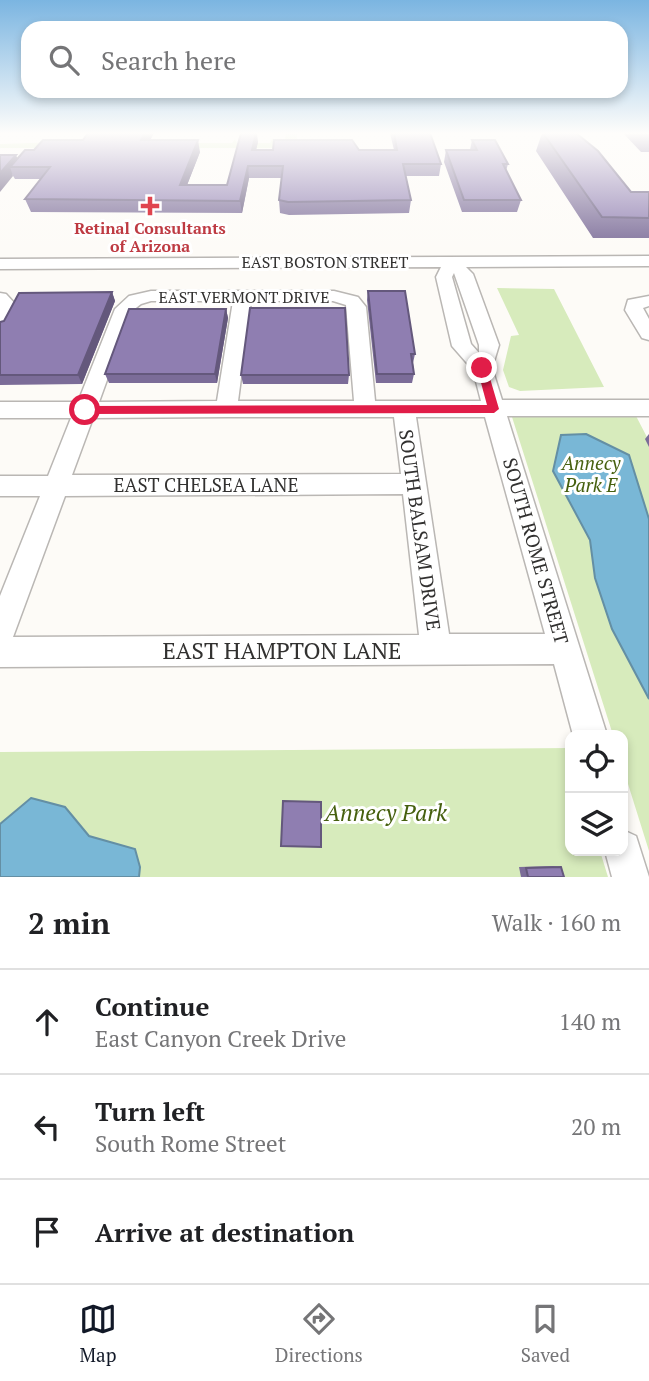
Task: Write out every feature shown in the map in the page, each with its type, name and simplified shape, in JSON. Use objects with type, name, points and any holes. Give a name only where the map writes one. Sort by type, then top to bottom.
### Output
[{"type":"street","name":"EAST BOSTON STREET","points":[[0,264],[649,261]]},
{"type":"street","name":"SOUTH ROME STREET","points":[[482,368],[489,353],[489,345],[465,274],[450,262],[443,277],[462,346],[482,368],[588,730]]},
{"type":"street","name":"EAST VERMONT DRIVE","points":[[85,410],[124,309],[135,300],[151,296],[334,296],[352,300],[357,307],[365,410]]},
{"type":"street","points":[[226,410],[243,296]]},
{"type":"street","points":[[0,325],[10,308],[2,299]]},
{"type":"street","points":[[642,303],[634,310],[649,334]]},
{"type":"street","points":[[0,410],[649,408]]},
{"type":"street","points":[[0,633],[85,410]]},
{"type":"street","name":"SOUTH BALSAM DRIVE","points":[[404,410],[436,650]]},
{"type":"street","name":"EAST CHELSEA LANE","points":[[0,486],[412,484]]},
{"type":"street","name":"EAST HAMPTON LANE","points":[[0,652],[564,649]]},
{"type":"green space","points":[[497,288],[554,289],[604,387],[520,391],[509,387],[503,370],[511,336],[519,335]]},
{"type":"green space","name":"Annecy Park E","points":[[636,416],[649,441],[649,851],[628,784],[628,730],[611,730],[512,417]]},
{"type":"green space","name":"Annecy Park","points":[[565,748],[565,856],[602,856],[608,877],[0,877],[0,752]]},
{"type":"water","points":[[586,434],[629,455],[649,519],[649,699],[612,629],[595,578],[590,540],[553,471],[561,435]]},
{"type":"water","points":[[31,798],[65,807],[89,836],[135,849],[140,867],[139,877],[0,877],[0,824]]},
{"type":"building","points":[[45,174],[184,174],[180,185],[227,185],[230,174],[246,174],[240,201],[25,199]]},
{"type":"building","points":[[282,174],[405,174],[411,200],[288,202],[279,200]]},
{"type":"building","points":[[455,174],[508,174],[521,200],[464,200]]},
{"type":"building","points":[[572,174],[616,174],[631,192],[649,192],[649,218],[602,217]]},
{"type":"building","points":[[368,291],[405,291],[415,354],[411,354],[414,374],[377,374]]},
{"type":"building","points":[[112,292],[78,375],[0,375],[0,322],[4,321],[19,293]]},
{"type":"building","points":[[250,308],[345,308],[349,375],[241,375]]},
{"type":"building","points":[[129,309],[226,309],[215,374],[105,374]]},
{"type":"building","points":[[283,801],[321,802],[321,847],[281,846]]},
{"type":"building","points":[[561,867],[564,877],[528,877],[526,868]]},
{"type":"place","name":"Retinal Consultants of Arizona","points":[[150,206]]},
{"type":"route","points":[[85,410],[494,409],[482,368]]}]
